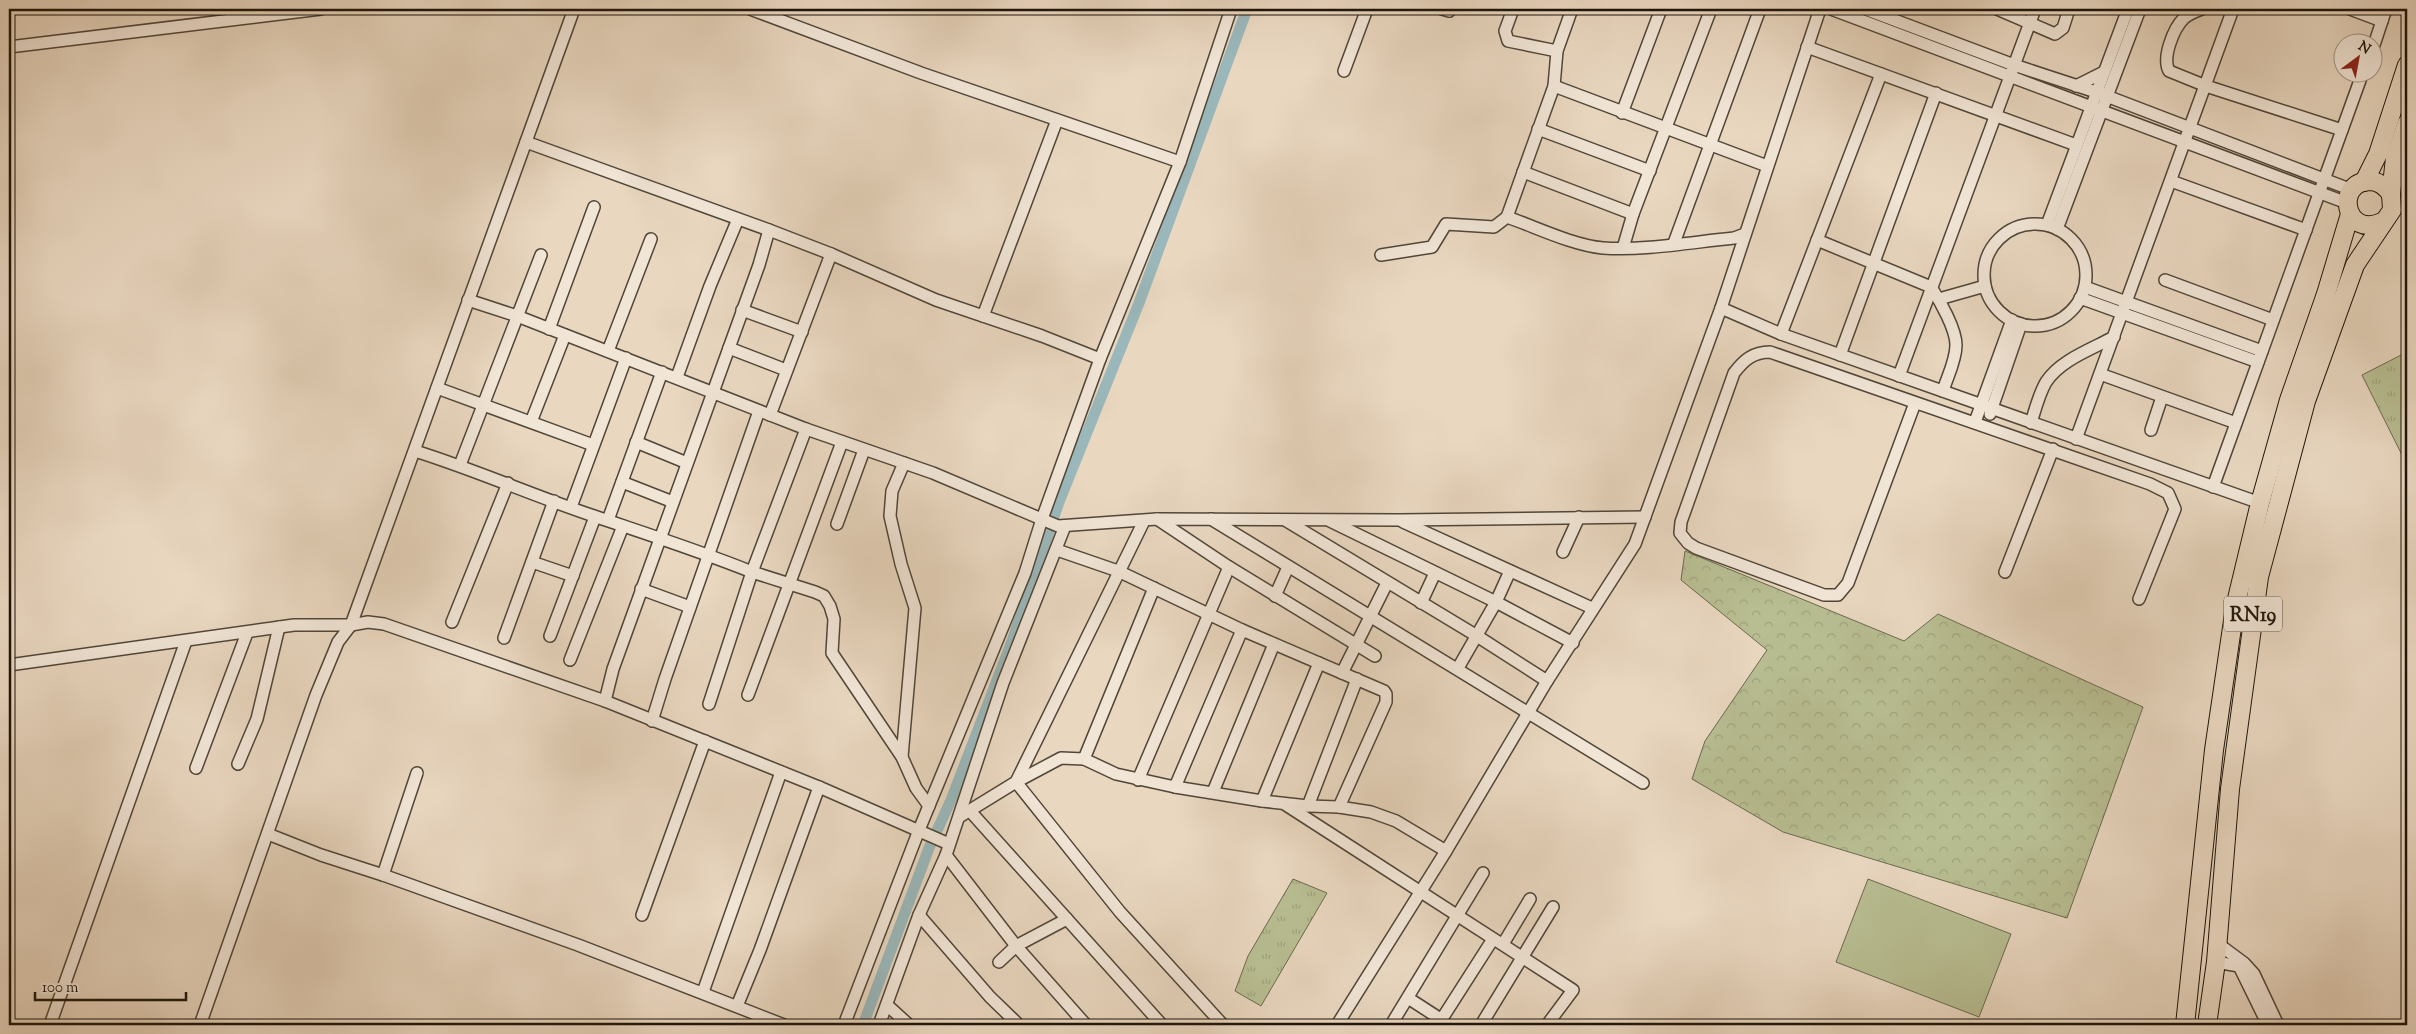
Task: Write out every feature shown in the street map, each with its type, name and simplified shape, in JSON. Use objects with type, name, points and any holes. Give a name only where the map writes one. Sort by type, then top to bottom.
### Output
[{"type":"main road","name":"RN19","points":[[2184,1025],[2215,741],[2235,608],[2260,503],[2290,400],[2326,294],[2353,197],[2378,154],[2407,65]]},
{"type":"main road","name":"RN19","points":[[2207,1025],[2216,962],[2230,789],[2259,577],[2306,401],[2356,265],[2382,222],[2392,210],[2391,194],[2395,158],[2407,123]]},
{"type":"main road","points":[[2382,222],[2368,226],[2360,224],[2353,197],[2380,183],[2391,194]]},
{"type":"street","points":[[9,47],[321,9]]},
{"type":"street","points":[[200,1025],[327,666],[338,642],[351,625],[574,9]]},
{"type":"street","points":[[750,9],[921,72],[1180,162]]},
{"type":"street","points":[[844,1025],[924,832],[929,806],[1025,573],[1042,519],[1100,359],[1180,162],[1231,9]]},
{"type":"street","points":[[1344,71],[1367,9]]},
{"type":"street","points":[[1442,9],[1449,11],[1450,9]]},
{"type":"street","points":[[1513,9],[1505,31],[1508,41],[1557,51]]},
{"type":"street","points":[[1381,255],[1432,248],[1446,224],[1494,228],[1499,226],[1507,217],[1554,86],[1557,51],[1572,9]]},
{"type":"street","points":[[1622,113],[1661,9]]},
{"type":"street","points":[[1623,248],[1633,214],[1710,9]]},
{"type":"street","points":[[1674,243],[1760,9]]},
{"type":"street","points":[[1338,1025],[1446,851],[1546,681],[1573,643],[1592,608],[1619,571],[1634,544],[1721,308],[1820,9]]},
{"type":"street","points":[[1831,9],[2320,192],[2353,197]]},
{"type":"street","points":[[1866,9],[2014,65],[2096,92],[2324,179],[2353,197]]},
{"type":"street","points":[[1997,9],[2031,22],[2055,34],[2063,28],[2069,9]]},
{"type":"street","points":[[1899,376],[2035,9]]},
{"type":"street","points":[[2052,227],[2076,145],[2128,9]]},
{"type":"street","points":[[2052,227],[2103,110],[2140,9]]},
{"type":"street","points":[[2202,9],[2189,14],[2178,26],[2166,61],[2169,71],[2175,76],[2342,130]]},
{"type":"street","points":[[2076,438],[2171,181],[2184,140],[2234,9]]},
{"type":"street","points":[[2350,9],[2384,12],[2378,32]]},
{"type":"street","points":[[1807,47],[2076,145]]},
{"type":"street","points":[[2076,86],[2104,72]]},
{"type":"street","points":[[1781,334],[1881,74]]},
{"type":"street","points":[[2115,78],[2124,103]]},
{"type":"street","points":[[2213,487],[2359,82]]},
{"type":"street","points":[[1554,86],[1767,166]]},
{"type":"street","points":[[1840,355],[1936,93]]},
{"type":"street","points":[[983,316],[1057,120]]},
{"type":"street","points":[[1538,129],[1650,171]]},
{"type":"street","points":[[526,142],[769,230],[832,254],[936,300],[1100,359]]},
{"type":"street","points":[[1523,172],[1633,214]]},
{"type":"street","points":[[2171,181],[2306,230]]},
{"type":"street","points":[[549,329],[594,207]]},
{"type":"street","points":[[1507,217],[1586,245],[1623,248],[1734,238],[1745,234]]},
{"type":"street","points":[[677,377],[710,286],[738,219]]},
{"type":"street","points":[[2025,225],[2052,227],[2069,236],[2078,247],[2085,266],[2082,293],[2072,310],[2049,324],[2035,326],[2017,322],[2000,312],[1991,300],[1985,286],[1984,271],[1987,257],[1994,244],[2004,233],[2025,225]]},
{"type":"street","points":[[605,701],[613,669],[659,537],[729,348],[769,230]]},
{"type":"street","points":[[608,351],[651,239]]},
{"type":"street","points":[[1817,240],[1931,287],[1939,299],[1956,344],[1955,356],[1943,391]]},
{"type":"street","points":[[652,721],[708,554],[764,413],[786,370],[832,254]]},
{"type":"street","points":[[460,465],[541,255]]},
{"type":"street","points":[[2165,280],[2273,320]]},
{"type":"street","points":[[1939,299],[1985,286]]},
{"type":"street","points":[[2082,293],[2127,302],[2260,356]]},
{"type":"street","points":[[2082,293],[2122,313],[2260,356]]},
{"type":"street","points":[[468,300],[565,334],[713,391],[764,413],[904,463],[1062,526],[1158,519],[1211,518],[1285,520],[1645,518]]},
{"type":"street","points":[[1721,308],[1781,334],[2260,503]]},
{"type":"street","points":[[742,310],[802,332]]},
{"type":"street","points":[[1975,422],[1987,407],[2017,322]]},
{"type":"street","points":[[532,422],[565,334]]},
{"type":"street","points":[[2031,422],[2045,384],[2052,374],[2061,366],[2114,337]]},
{"type":"street","points":[[729,348],[786,370]]},
{"type":"street","points":[[1915,403],[1848,583],[1838,595],[1824,595],[1696,548],[1688,543],[1680,533],[1681,522],[1734,373],[1750,356],[1759,352],[1770,352],[1915,403],[1987,425],[2150,484],[2168,493],[2172,498],[2175,509],[2139,599]]},
{"type":"street","points":[[571,507],[626,358]]},
{"type":"street","points":[[608,520],[662,372]]},
{"type":"street","points":[[2100,374],[2236,423]]},
{"type":"street","points":[[437,388],[593,445]]},
{"type":"street","points":[[2151,430],[2162,397]]},
{"type":"street","points":[[1987,407],[1987,425]]},
{"type":"street","points":[[709,704],[752,572],[806,429]]},
{"type":"street","points":[[636,442],[687,463]]},
{"type":"street","points":[[748,694],[842,442]]},
{"type":"street","points":[[2006,572],[2053,449]]},
{"type":"street","points":[[838,524],[864,450]]},
{"type":"street","points":[[415,451],[460,465],[595,517],[659,537],[752,572],[790,583],[824,596],[830,606],[834,619],[832,653],[902,757],[916,788],[929,806]]},
{"type":"street","points":[[902,757],[915,608],[901,564],[890,516],[892,491],[904,463]]},
{"type":"street","points":[[622,482],[673,502]]},
{"type":"street","points":[[452,622],[508,483]]},
{"type":"street","points":[[504,638],[554,501]]},
{"type":"street","points":[[550,636],[595,517]]},
{"type":"street","points":[[1211,518],[1288,567],[1458,668],[1528,714],[1643,783]]},
{"type":"street","points":[[1563,552],[1580,518]]},
{"type":"street","points":[[1158,519],[1229,567],[1375,656]]},
{"type":"street","points":[[1285,520],[1477,636],[1546,681]]},
{"type":"street","points":[[1326,520],[1496,602],[1573,643]]},
{"type":"street","points":[[1400,520],[1592,608]]},
{"type":"street","points":[[1016,782],[1144,521]]},
{"type":"street","points":[[570,660],[623,526]]},
{"type":"street","points":[[879,1025],[919,915],[959,817],[1003,683],[1057,550],[1062,526]]},
{"type":"street","points":[[1057,550],[1118,571],[1242,630],[1379,688],[1386,694],[1387,698],[1339,806]]},
{"type":"street","points":[[532,562],[573,576]]},
{"type":"street","points":[[1138,780],[1229,567]]},
{"type":"street","points":[[1275,596],[1288,567]]},
{"type":"street","points":[[1458,668],[1496,602],[1510,571]]},
{"type":"street","points":[[1421,603],[1435,573]]},
{"type":"street","points":[[1342,673],[1387,583]]},
{"type":"street","points":[[1084,759],[1154,588]]},
{"type":"street","points":[[641,589],[690,607]]},
{"type":"street","points":[[9,665],[279,628],[351,625],[368,622],[384,624],[605,701],[819,787],[924,832],[946,846],[1016,946],[1086,1025]]},
{"type":"street","points":[[238,764],[256,720],[279,628]]},
{"type":"street","points":[[1175,787],[1242,630]]},
{"type":"street","points":[[196,768],[247,632]]},
{"type":"street","points":[[50,1025],[186,641]]},
{"type":"street","points":[[1214,792],[1274,644]]},
{"type":"street","points":[[1262,801],[1319,663]]},
{"type":"street","points":[[1308,806],[1357,679]]},
{"type":"street","points":[[642,915],[705,741]]},
{"type":"street","points":[[959,817],[1016,782],[1061,758],[1084,759],[1116,774],[1175,787],[1284,804],[1339,806],[1371,812],[1396,821],[1446,851]]},
{"type":"street","points":[[702,992],[781,772]]},
{"type":"street","points":[[382,875],[417,773]]},
{"type":"street","points":[[1016,782],[1120,912],[1223,1025]]},
{"type":"street","points":[[737,1006],[760,950],[819,787]]},
{"type":"street","points":[[1284,804],[1573,990],[1547,1025]]},
{"type":"street","points":[[970,811],[1162,1025]]},
{"type":"street","points":[[268,834],[321,855],[382,875],[702,992],[737,1006],[764,1022],[784,1025]]},
{"type":"street","points":[[1391,1025],[1456,914],[1483,873]]},
{"type":"street","points":[[1408,998],[1440,1022],[1530,899]]},
{"type":"street","points":[[1481,1025],[1553,908]]},
{"type":"street","points":[[919,915],[977,982],[1018,1025]]},
{"type":"street","points":[[999,962],[1016,946],[1066,919]]},
{"type":"street","points":[[2217,943],[2244,963],[2254,974],[2278,1025]]},
{"type":"street","points":[[2216,962],[2239,966],[2268,1025]]},
{"type":"street","points":[[887,1005],[909,1025]]},
{"type":"green space","points":[[2407,352],[2407,465],[2362,375]]},
{"type":"green space","points":[[1685,551],[1904,641],[1938,614],[2143,707],[2067,918],[1783,832],[1692,779],[1705,741],[1767,650],[1681,580]]},
{"type":"green space","points":[[1293,879],[1327,893],[1261,1006],[1235,991],[1248,956]]},
{"type":"green space","points":[[1868,879],[2011,934],[1979,1017],[1836,962]]},
{"type":"waterway","points":[[863,1025],[929,848],[951,800],[1011,644],[1059,502],[1139,303],[1247,9]]}]
